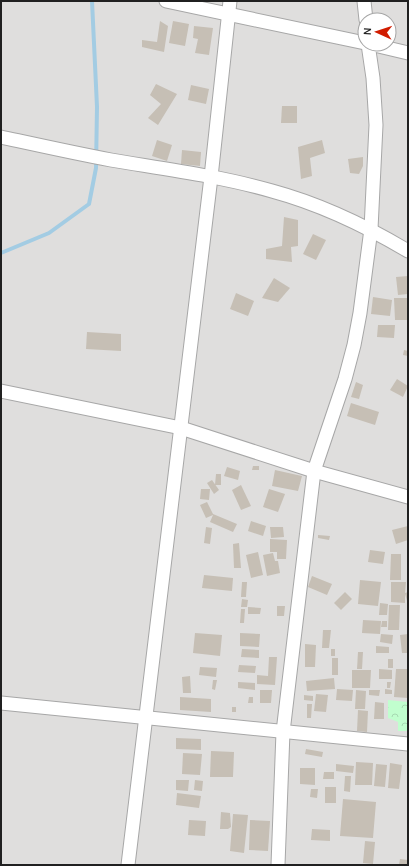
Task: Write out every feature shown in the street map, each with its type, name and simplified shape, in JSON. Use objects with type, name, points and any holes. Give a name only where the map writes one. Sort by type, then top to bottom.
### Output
[{"type":"street","points":[[166,1],[229,7],[357,41]]},
{"type":"street","points":[[364,1],[365,12]]},
{"type":"street","points":[[128,865],[211,177],[229,7]]},
{"type":"street","points":[[397,50],[408,52]]},
{"type":"street","points":[[278,865],[283,732],[314,471],[345,379],[354,346],[371,230],[376,125],[370,52]]},
{"type":"street","points":[[1,137],[111,160],[211,177],[278,193],[371,230],[408,251]]},
{"type":"street","points":[[1,391],[181,428],[314,471],[408,497]]},
{"type":"street","points":[[1,703],[408,744]]},
{"type":"shaded area","points":[[1,1],[408,1],[408,865],[1,865]]},
{"type":"green space","points":[[388,700],[408,702],[408,730],[398,731],[398,722],[388,718]]},
{"type":"building","points":[[160,21],[168,26],[164,52],[142,47],[142,40],[157,42]]},
{"type":"building","points":[[173,21],[189,24],[185,46],[169,43]]},
{"type":"building","points":[[194,26],[213,28],[209,55],[195,53],[198,39],[193,38]]},
{"type":"building","points":[[156,84],[177,94],[158,125],[148,118],[161,104],[150,95]]},
{"type":"building","points":[[191,85],[209,89],[206,104],[188,100]]},
{"type":"building","points":[[282,106],[297,106],[297,123],[281,123]]},
{"type":"building","points":[[157,140],[172,145],[167,161],[152,156]]},
{"type":"building","points":[[322,140],[325,153],[310,158],[312,176],[301,179],[298,147]]},
{"type":"building","points":[[182,150],[201,152],[200,166],[181,164]]},
{"type":"building","points":[[363,157],[363,166],[359,174],[350,173],[348,159]]},
{"type":"building","points":[[284,217],[298,220],[298,246],[291,247],[292,262],[266,259],[266,249],[282,246]]},
{"type":"building","points":[[313,234],[326,240],[316,260],[303,254]]},
{"type":"building","points":[[408,276],[408,294],[398,295],[396,277]]},
{"type":"building","points":[[274,278],[290,288],[278,302],[262,298]]},
{"type":"building","points":[[236,293],[254,301],[248,316],[230,309]]},
{"type":"building","points":[[373,297],[392,300],[390,316],[371,314]]},
{"type":"building","points":[[394,298],[408,298],[408,320],[395,320]]},
{"type":"building","points":[[378,325],[395,325],[394,338],[377,337]]},
{"type":"building","points":[[87,332],[121,334],[121,351],[86,349]]},
{"type":"building","points":[[404,350],[408,351],[408,356],[403,355]]},
{"type":"building","points":[[397,379],[408,386],[403,397],[390,390]]},
{"type":"building","points":[[356,382],[363,385],[359,399],[351,397]]},
{"type":"building","points":[[351,403],[379,412],[375,425],[347,416]]},
{"type":"building","points":[[253,466],[259,466],[259,470],[252,470]]},
{"type":"building","points":[[227,467],[240,471],[238,480],[224,476]]},
{"type":"building","points":[[275,470],[302,476],[298,491],[272,486]]},
{"type":"building","points":[[216,474],[221,474],[221,485],[215,485]]},
{"type":"building","points":[[212,480],[219,490],[214,494],[207,483]]},
{"type":"building","points":[[241,485],[251,506],[241,510],[232,490]]},
{"type":"building","points":[[201,489],[210,489],[209,500],[200,499]]},
{"type":"building","points":[[269,489],[285,494],[278,512],[263,507]]},
{"type":"building","points":[[207,502],[213,514],[237,524],[233,532],[210,522],[213,515],[206,518],[200,505]]},
{"type":"building","points":[[251,521],[266,526],[263,536],[248,531]]},
{"type":"building","points":[[408,526],[408,540],[396,544],[392,530]]},
{"type":"building","points":[[206,527],[212,528],[210,544],[204,543]]},
{"type":"building","points":[[270,527],[283,527],[284,537],[271,538]]},
{"type":"building","points":[[318,535],[330,536],[329,540],[318,538]]},
{"type":"building","points":[[270,539],[287,540],[286,559],[277,559],[277,552],[270,552]]},
{"type":"building","points":[[239,543],[241,568],[234,568],[233,544]]},
{"type":"building","points":[[370,550],[385,552],[383,564],[368,562]]},
{"type":"building","points":[[258,552],[263,575],[251,578],[246,555]]},
{"type":"building","points":[[273,553],[275,561],[278,561],[280,573],[267,576],[263,555]]},
{"type":"building","points":[[391,554],[401,554],[401,580],[390,580]]},
{"type":"building","points":[[204,575],[233,578],[232,591],[202,588]]},
{"type":"building","points":[[312,576],[332,584],[327,595],[308,587]]},
{"type":"building","points":[[360,580],[381,582],[378,606],[358,604]]},
{"type":"building","points":[[242,582],[247,582],[246,597],[241,597]]},
{"type":"building","points":[[391,582],[406,582],[405,593],[408,592],[408,604],[405,594],[405,603],[391,602]]},
{"type":"building","points":[[345,592],[352,599],[341,610],[334,603]]},
{"type":"building","points":[[242,599],[248,600],[247,607],[241,607]]},
{"type":"building","points":[[380,603],[388,604],[387,615],[379,615]]},
{"type":"building","points":[[389,605],[400,605],[399,630],[388,630]]},
{"type":"building","points":[[277,606],[285,606],[284,616],[277,616]]},
{"type":"building","points":[[248,607],[261,608],[260,614],[248,614]]},
{"type":"building","points":[[241,609],[245,609],[244,623],[240,623]]},
{"type":"building","points":[[363,620],[381,621],[380,634],[362,633]]},
{"type":"building","points":[[382,621],[387,621],[387,627],[381,627]]},
{"type":"building","points":[[323,630],[331,630],[329,648],[322,648]]},
{"type":"building","points":[[195,633],[222,635],[220,656],[193,653]]},
{"type":"building","points":[[240,633],[260,634],[259,647],[240,646]]},
{"type":"building","points":[[381,634],[393,635],[392,644],[380,642]]},
{"type":"building","points":[[408,634],[408,653],[402,653],[400,635]]},
{"type":"building","points":[[305,644],[316,645],[315,667],[305,667]]},
{"type":"building","points":[[376,646],[389,647],[389,653],[376,653]]},
{"type":"building","points":[[242,649],[259,650],[259,658],[241,657]]},
{"type":"building","points":[[331,649],[335,649],[335,656],[331,656]]},
{"type":"building","points":[[358,652],[363,652],[362,669],[357,669]]},
{"type":"building","points":[[269,657],[277,657],[275,685],[257,684],[257,675],[268,676]]},
{"type":"building","points":[[332,658],[338,658],[338,675],[332,675]]},
{"type":"building","points":[[388,659],[393,659],[393,668],[388,668]]},
{"type":"building","points":[[239,665],[256,666],[255,673],[238,672]]},
{"type":"building","points":[[200,667],[217,668],[216,677],[199,675]]},
{"type":"building","points":[[379,669],[392,670],[392,679],[379,679]]},
{"type":"building","points":[[396,669],[408,669],[408,698],[394,697]]},
{"type":"building","points":[[352,670],[371,670],[370,688],[352,688]]},
{"type":"building","points":[[190,676],[191,693],[183,693],[182,677]]},
{"type":"building","points":[[334,678],[335,689],[307,691],[306,681]]},
{"type":"building","points":[[213,680],[217,680],[215,690],[212,689]]},
{"type":"building","points":[[238,682],[255,683],[255,690],[238,688]]},
{"type":"building","points":[[387,682],[391,682],[390,688],[387,688]]},
{"type":"building","points":[[337,689],[353,690],[352,701],[336,700]]},
{"type":"building","points":[[385,689],[392,690],[392,694],[385,694]]},
{"type":"building","points":[[260,690],[272,690],[271,703],[260,703]]},
{"type":"building","points":[[356,690],[366,691],[365,709],[355,709]]},
{"type":"building","points":[[369,690],[380,690],[379,696],[369,695]]},
{"type":"building","points":[[316,694],[328,695],[326,712],[314,711]]},
{"type":"building","points":[[304,695],[313,696],[313,701],[304,700]]},
{"type":"building","points":[[180,697],[211,699],[211,712],[180,710]]},
{"type":"building","points":[[249,697],[253,697],[253,703],[248,703]]},
{"type":"building","points":[[375,702],[384,703],[384,719],[374,719]]},
{"type":"building","points":[[307,704],[312,704],[311,718],[307,718]]},
{"type":"building","points":[[232,707],[236,707],[236,712],[232,712]]},
{"type":"building","points":[[358,710],[368,711],[367,732],[357,731]]},
{"type":"building","points":[[176,738],[201,739],[201,750],[176,749]]},
{"type":"building","points":[[306,749],[323,752],[322,757],[305,754]]},
{"type":"building","points":[[211,751],[234,752],[233,777],[210,777]]},
{"type":"building","points":[[183,753],[202,754],[200,775],[182,774]]},
{"type":"building","points":[[356,762],[373,763],[372,785],[355,785]]},
{"type":"building","points":[[390,763],[402,765],[399,789],[388,788]]},
{"type":"building","points":[[336,764],[354,766],[353,773],[336,771]]},
{"type":"building","points":[[376,764],[387,765],[385,787],[374,786]]},
{"type":"building","points":[[300,768],[315,768],[315,785],[300,784]]},
{"type":"building","points":[[324,772],[334,772],[334,779],[323,779]]},
{"type":"building","points":[[345,776],[351,776],[350,792],[344,791]]},
{"type":"building","points":[[176,780],[189,780],[188,791],[176,790]]},
{"type":"building","points":[[195,780],[203,781],[202,791],[194,790]]},
{"type":"building","points":[[325,787],[336,787],[336,803],[325,803]]},
{"type":"building","points":[[311,789],[318,789],[317,798],[310,797]]},
{"type":"building","points":[[177,793],[201,796],[199,808],[176,805]]},
{"type":"building","points":[[343,799],[376,802],[373,838],[340,836]]},
{"type":"building","points":[[221,812],[230,813],[231,827],[228,829],[220,829]]},
{"type":"building","points":[[233,814],[248,815],[244,853],[230,851]]},
{"type":"building","points":[[189,820],[206,821],[205,836],[188,835]]},
{"type":"building","points":[[250,820],[270,821],[268,851],[249,850]]},
{"type":"building","points":[[312,829],[330,830],[330,841],[311,840]]},
{"type":"building","points":[[365,841],[375,842],[373,864],[363,863]]},
{"type":"building","points":[[400,859],[408,860],[408,865],[399,865]]},
{"type":"waterway","points":[[1,253],[49,233],[89,204],[96,168],[97,107],[92,1]]}]
